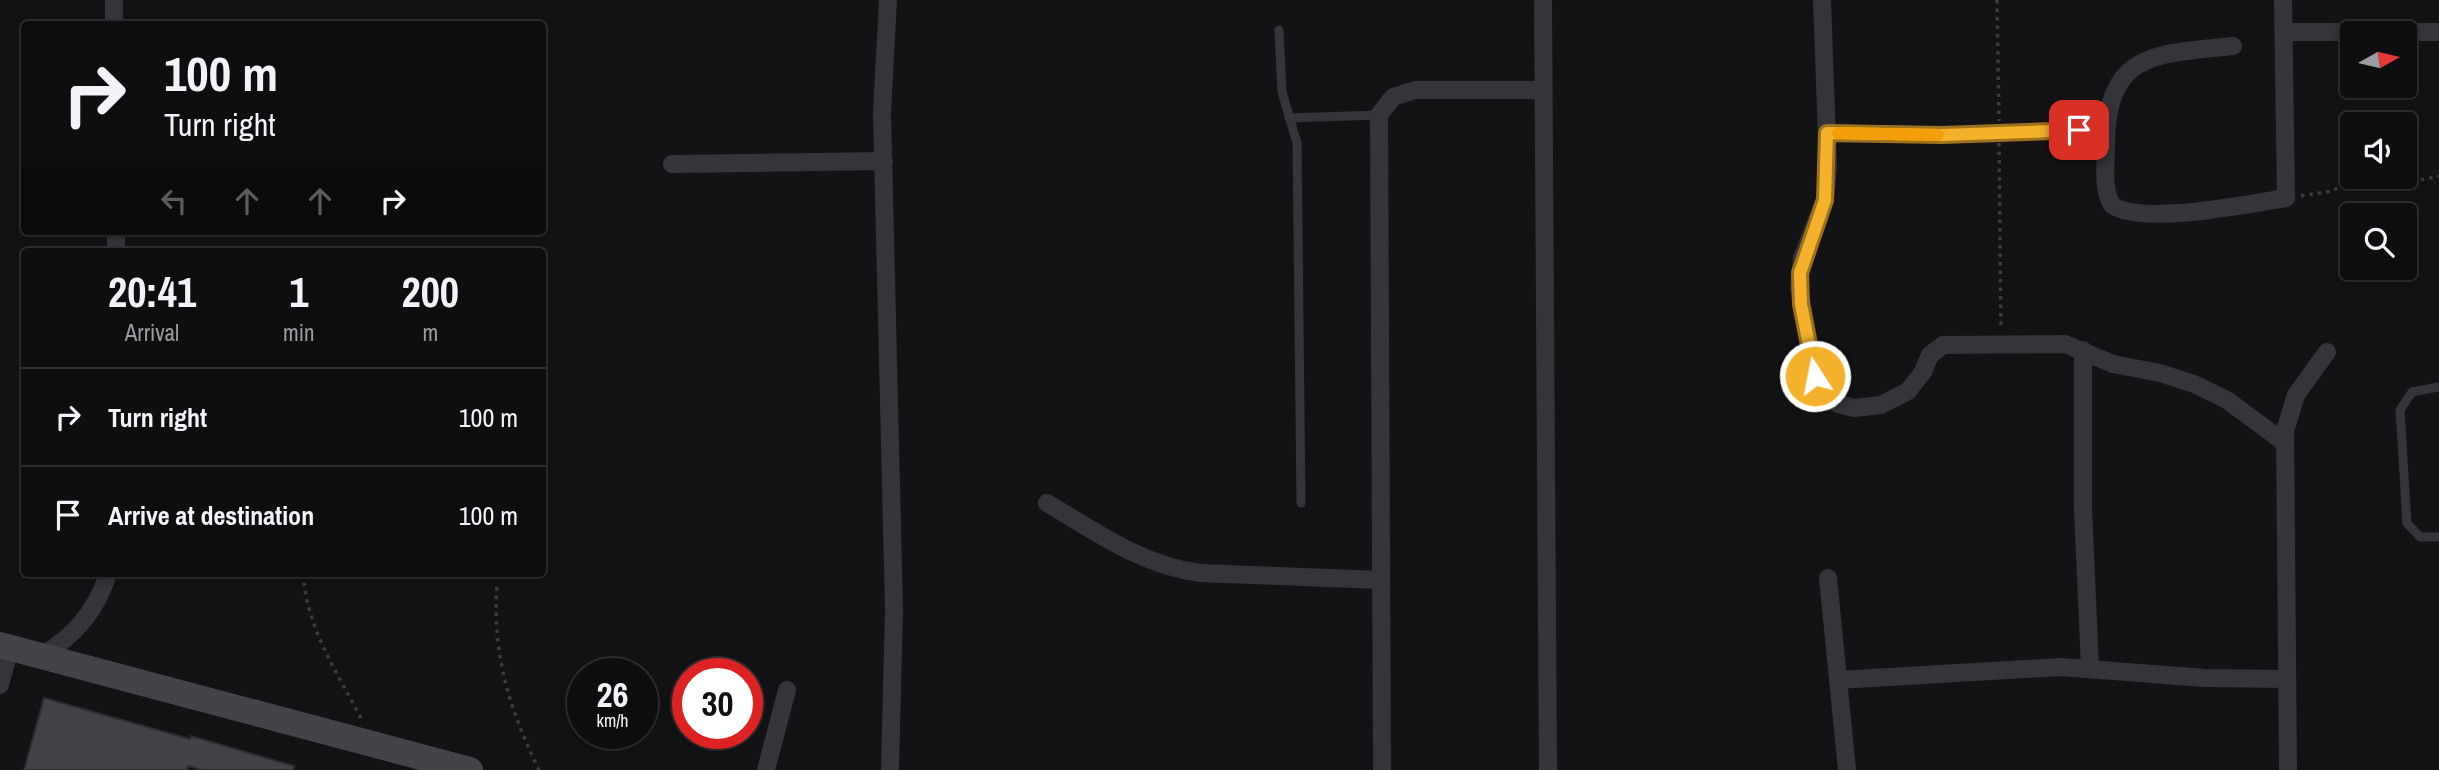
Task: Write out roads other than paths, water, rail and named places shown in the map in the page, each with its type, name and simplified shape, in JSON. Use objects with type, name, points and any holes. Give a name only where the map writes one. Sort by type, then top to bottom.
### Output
[{"type":"street","points":[[114,0],[114,21]]},
{"type":"street","points":[[888,0],[882,112],[894,609],[890,770]]},
{"type":"street","points":[[1543,0],[1548,770]]},
{"type":"street","points":[[1822,0],[1827,133],[1825,200],[1802,258],[1799,288],[1815,376],[1825,395],[1846,407],[1881,405],[1908,391],[1938,347],[1949,344],[2065,344],[2113,364],[2168,375],[2211,391],[2285,443]]},
{"type":"street","points":[[2233,46],[2168,53],[2141,62],[2120,82],[2113,94],[2106,128],[2107,197],[2119,210],[2176,213],[2286,198],[2283,0]]},
{"type":"street","points":[[2284,32],[2439,32]]},
{"type":"street","points":[[1382,770],[1379,115],[1393,97],[1415,90],[1544,90]]},
{"type":"street","points":[[672,164],[884,161]]},
{"type":"street","points":[[2083,351],[2083,509],[2090,667]]},
{"type":"street","points":[[2288,770],[2285,443],[2291,406],[2327,352]]},
{"type":"street","points":[[1047,503],[1133,553],[1172,568],[1200,573],[1381,580]]},
{"type":"street","points":[[41,656],[72,635],[84,622],[95,606],[107,577]]},
{"type":"street","points":[[1828,578],[1847,770]]},
{"type":"street","points":[[0,685],[5,646],[470,770]]},
{"type":"street","points":[[1838,680],[2026,667],[2090,667],[2166,676],[2287,679]]},
{"type":"street","points":[[766,770],[787,690]]},
{"type":"lane","points":[[1279,30],[1281,83],[1297,143],[1301,503]]},
{"type":"lane","points":[[1289,118],[1379,115]]},
{"type":"lane","points":[[1827,133],[1999,134],[2106,128]]},
{"type":"lane","points":[[2439,387],[2412,392],[2404,400],[2399,420],[2407,523],[2420,537],[2439,537]]}]
